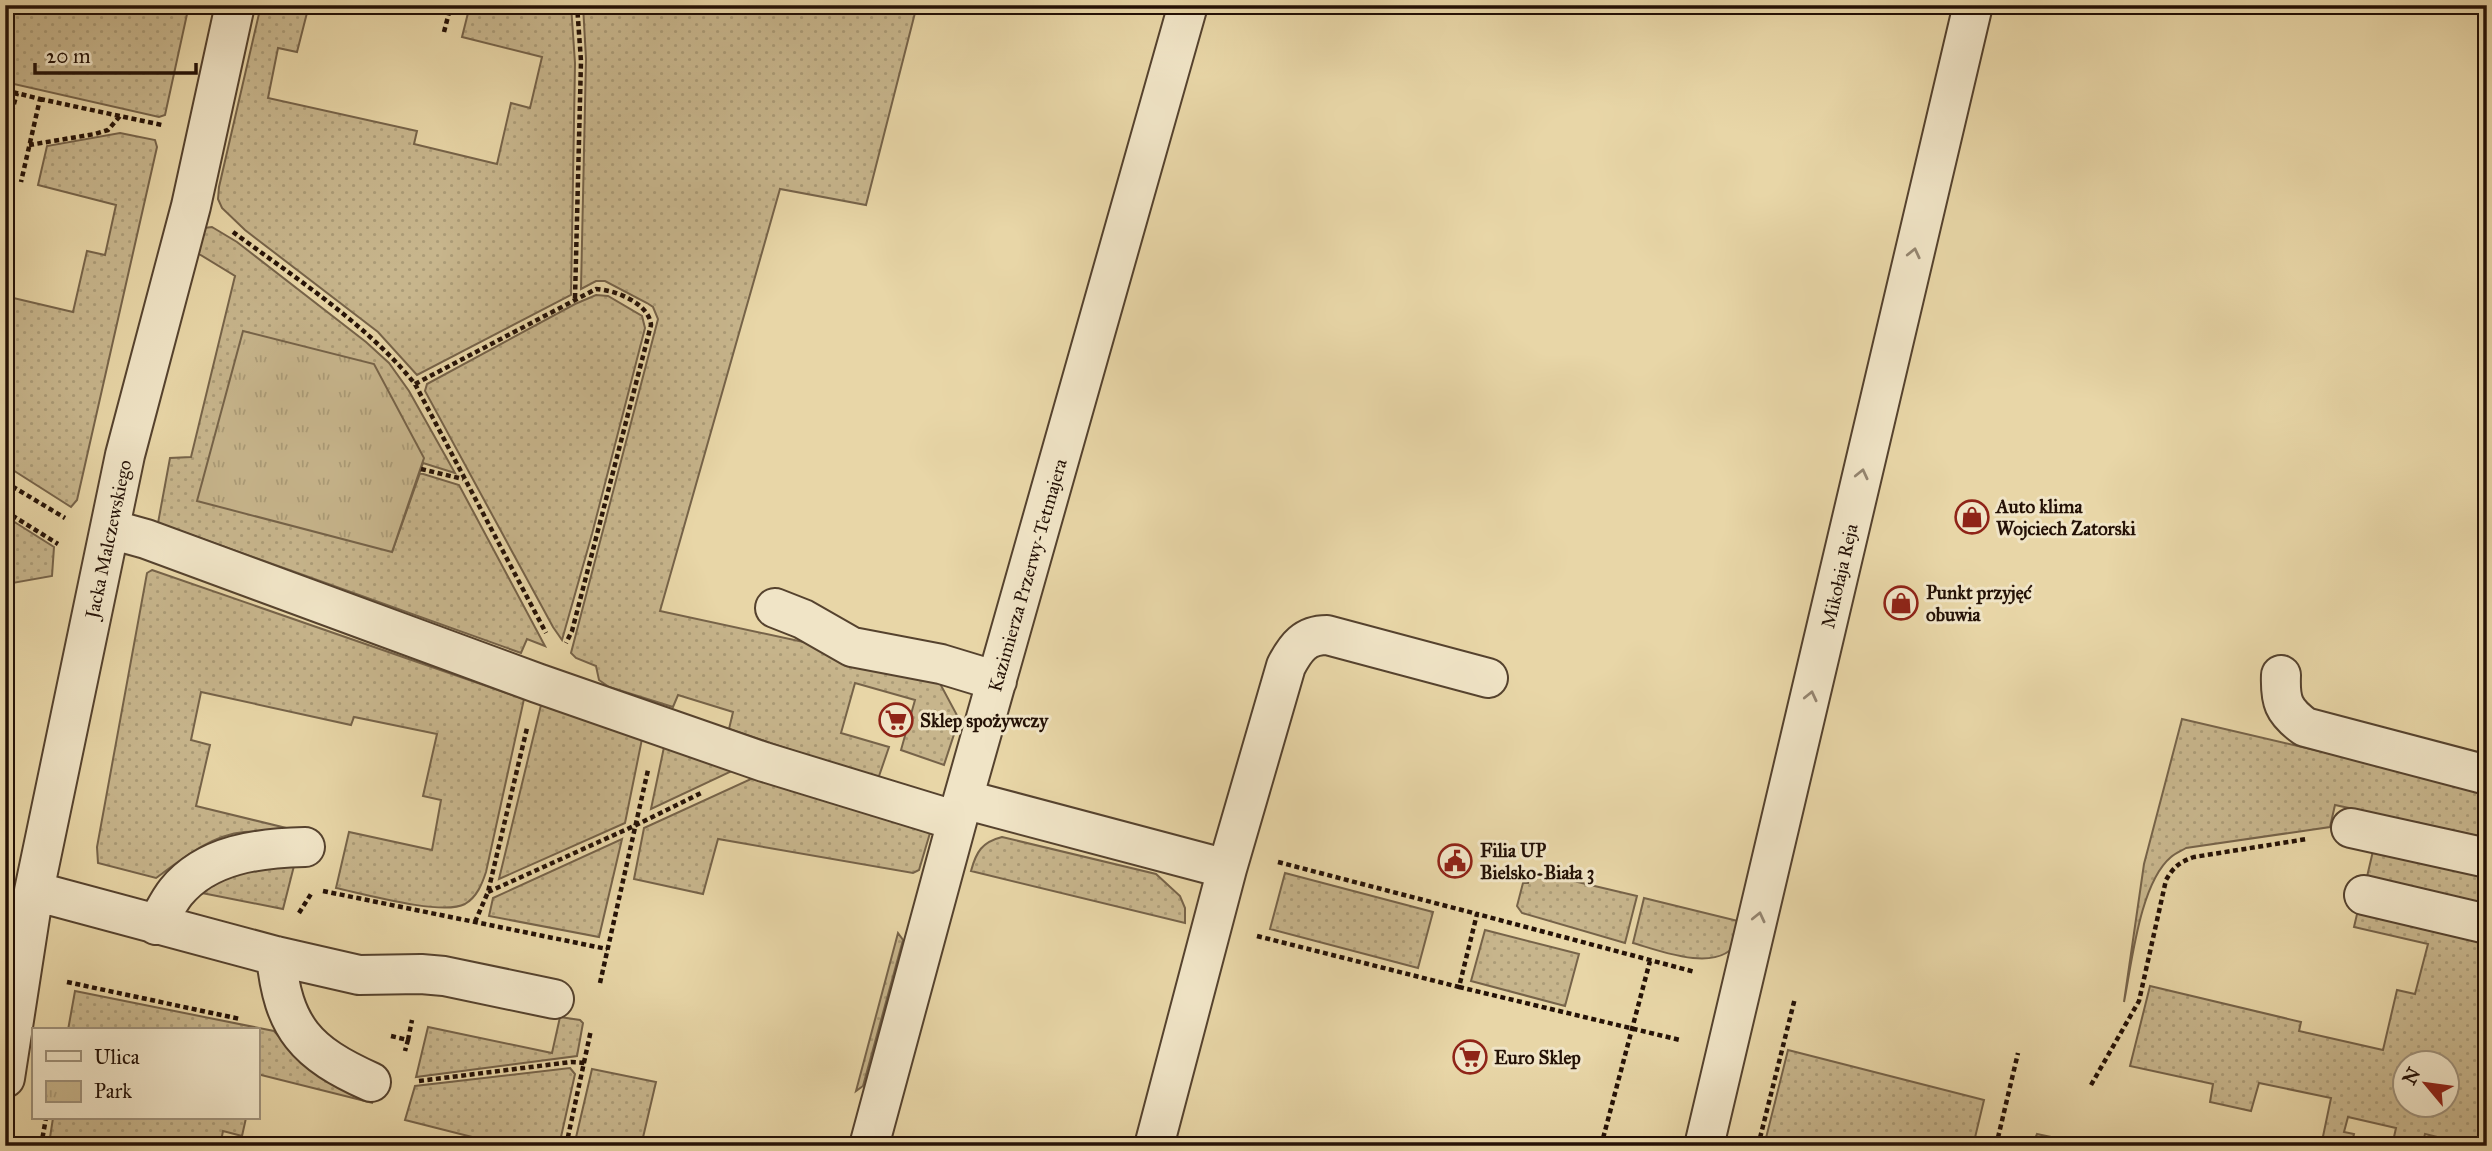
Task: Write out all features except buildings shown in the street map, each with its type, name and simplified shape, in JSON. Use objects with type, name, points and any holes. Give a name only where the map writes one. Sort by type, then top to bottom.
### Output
[{"type":"street","name":"Jacka Malczewskiego","points":[[5,1078],[34,891],[125,455],[191,206],[234,5]]},
{"type":"street","name":"Kazimierza Przerwy-Tetmajera","points":[[869,1146],[960,810],[1188,5]]},
{"type":"street","name":"Mikołaja Reja","points":[[1704,1146],[1973,5]]},
{"type":"street","points":[[110,529],[549,675],[659,725],[764,762],[960,810],[1229,860]]},
{"type":"street","points":[[775,608],[803,619],[852,647],[941,664],[997,681]]},
{"type":"street","points":[[1154,1146],[1229,860],[1286,666],[1296,648],[1312,635],[1327,635],[1488,678]]},
{"type":"street","points":[[2281,675],[2280,692],[2283,704],[2291,717],[2305,727],[2487,775]]},
{"type":"street","points":[[2351,828],[2487,858]]},
{"type":"street","points":[[156,925],[182,885],[211,865],[235,855],[265,848],[305,847]]},
{"type":"street","points":[[34,891],[156,925],[359,975],[444,976],[554,999]]},
{"type":"street","points":[[2364,895],[2487,925]]},
{"type":"street","points":[[276,956],[283,999],[289,1017],[300,1032],[327,1060],[371,1082]]},
{"type":"path","points":[[444,32],[451,5]]},
{"type":"path","points":[[575,298],[581,61],[577,5]]},
{"type":"path","points":[[5,90],[167,127]]},
{"type":"path","points":[[5,137],[17,93]]},
{"type":"path","points":[[21,182],[40,99]]},
{"type":"path","points":[[29,145],[102,132],[108,130],[120,116]]},
{"type":"path","points":[[191,206],[214,218],[371,336],[397,361],[415,384],[550,640],[549,675]]},
{"type":"path","points":[[415,384],[596,289],[617,293],[650,316],[651,325],[572,631],[549,675],[488,892],[475,922]]},
{"type":"path","points":[[421,468],[464,479]]},
{"type":"path","points":[[5,482],[57,514]]},
{"type":"path","points":[[5,511],[61,546]]},
{"type":"path","points":[[597,995],[659,725]]},
{"type":"path","points":[[488,892],[634,826],[764,762]]},
{"type":"path","points":[[2091,1085],[2139,1001],[2166,880],[2179,862],[2194,857],[2319,837],[2351,828]]},
{"type":"path","points":[[1229,860],[1477,914],[1743,984]]},
{"type":"path","points":[[297,915],[308,902],[313,889],[607,948]]},
{"type":"path","points":[[1459,988],[1477,914]]},
{"type":"path","points":[[1213,924],[1459,988],[1633,1028]]},
{"type":"path","points":[[1601,1146],[1650,961]]},
{"type":"path","points":[[1758,1146],[1795,998]]},
{"type":"path","points":[[566,1146],[591,1029]]},
{"type":"path","points":[[1996,1146],[2018,1053]]},
{"type":"path","points":[[410,1082],[571,1062],[585,1063]]},
{"type":"path","points":[[41,1146],[46,1120]]},
{"type":"green space","points":[[5,5],[189,5],[165,115],[159,117],[5,82]]},
{"type":"green space","points":[[261,5],[309,5],[297,52],[278,48],[268,98],[417,131],[414,144],[497,164],[511,103],[530,108],[542,57],[462,37],[470,5],[571,5],[575,63],[571,295],[417,375],[378,332],[245,230],[222,208],[218,199]]},
{"type":"green space","points":[[583,5],[917,5],[866,205],[780,189],[660,611],[822,646],[936,676],[959,719],[944,765],[901,750],[915,700],[855,683],[841,733],[889,747],[878,779],[729,729],[733,712],[678,695],[673,707],[609,687],[599,680],[596,666],[576,658],[571,653],[658,319],[653,307],[605,281],[596,281],[581,289],[586,59]]},
{"type":"green space","points":[[120,133],[155,140],[157,147],[77,500],[71,507],[5,465],[5,296],[73,312],[87,251],[105,255],[116,205],[38,185],[47,146]]},
{"type":"green space","points":[[212,227],[237,242],[366,342],[389,363],[409,391],[455,473],[423,463],[392,552],[420,473],[459,485],[545,646],[527,639],[521,653],[158,523],[170,458],[191,457],[235,276],[199,254],[200,235],[204,228]]},
{"type":"green space","points":[[596,295],[608,296],[642,316],[645,328],[562,640],[425,391],[427,384]]},
{"type":"green space","points":[[243,331],[374,364],[424,458],[392,552],[197,501]]},
{"type":"green space","points":[[5,516],[54,547],[52,576],[12,583],[5,622]]},
{"type":"green space","points":[[152,570],[524,699],[486,872],[473,898],[454,907],[421,906],[336,888],[349,832],[432,850],[441,800],[423,796],[437,734],[354,717],[351,725],[201,692],[191,740],[210,745],[196,806],[311,834],[261,831],[232,834],[197,849],[156,878],[98,863],[97,847],[147,573]]},
{"type":"green space","points":[[541,705],[642,739],[625,823],[499,879]]},
{"type":"green space","points":[[2182,719],[2487,790],[2487,838],[2335,805],[2330,827],[2186,848],[2171,857],[2160,869],[2152,885],[2139,924],[2124,1002],[2144,864]]},
{"type":"green space","points":[[664,747],[732,771],[651,809]]},
{"type":"green space","points":[[753,778],[930,833],[919,870],[913,873],[718,839],[703,894],[634,879],[644,828]]},
{"type":"green space","points":[[1002,837],[1156,874],[1180,896],[1185,908],[1185,923],[971,871],[981,849],[989,842]]},
{"type":"green space","points":[[622,839],[599,937],[489,916],[493,898]]},
{"type":"green space","points":[[2373,851],[2487,878],[2487,910],[2366,881]]},
{"type":"green space","points":[[296,858],[283,909],[192,891],[223,875]]},
{"type":"green space","points":[[1531,871],[1637,896],[1625,943],[1522,913],[1517,906],[1523,883],[1528,883]]},
{"type":"green space","points":[[1285,873],[1433,912],[1418,968],[1270,929]]},
{"type":"green space","points":[[1644,898],[1742,922],[1739,938],[1731,949],[1720,956],[1706,958],[1675,955],[1633,943]]},
{"type":"green space","points":[[2358,910],[2487,941],[2487,1146],[2474,1146],[2425,1134],[2422,1146],[2392,1146],[2396,1128],[2348,1117],[2344,1132],[2354,1134],[2351,1146],[2321,1146],[2331,1098],[2259,1083],[2251,1111],[2210,1102],[2213,1084],[2130,1066],[2150,986],[2301,1022],[2299,1031],[2383,1050],[2397,990],[2415,994],[2428,944],[2354,927]]},
{"type":"green space","points":[[1485,930],[1579,954],[1565,1006],[1471,981]]},
{"type":"green space","points":[[898,933],[903,940],[863,1086],[856,1091]]},
{"type":"green space","points":[[75,991],[274,1031],[290,1049],[327,1080],[373,1103],[259,1074],[259,1028],[68,1028]]},
{"type":"green space","points":[[560,1017],[580,1020],[583,1023],[577,1056],[416,1077],[428,1027],[552,1053]]},
{"type":"green space","points":[[1788,1050],[1984,1100],[1973,1146],[1764,1146]]},
{"type":"green space","points":[[570,1068],[575,1074],[559,1146],[487,1146],[488,1141],[405,1120],[415,1086]]},
{"type":"green space","points":[[592,1069],[656,1082],[641,1146],[574,1146]]},
{"type":"green space","points":[[53,1120],[246,1120],[242,1136],[223,1131],[220,1146],[49,1144]]},
{"type":"green space","points":[[2037,1134],[2084,1144],[2091,1146],[2032,1146]]},
{"type":"place","name":"Auto klima Wojciech Zatorski","points":[[1972,517]]},
{"type":"place","name":"Punkt przyjęć obuwia","points":[[1901,603]]},
{"type":"place","name":"Sklep spożywczy","points":[[896,720]]},
{"type":"place","name":"Filia UP Bielsko-Biała 3","points":[[1455,861]]},
{"type":"place","name":"Euro Sklep","points":[[1470,1057]]}]
